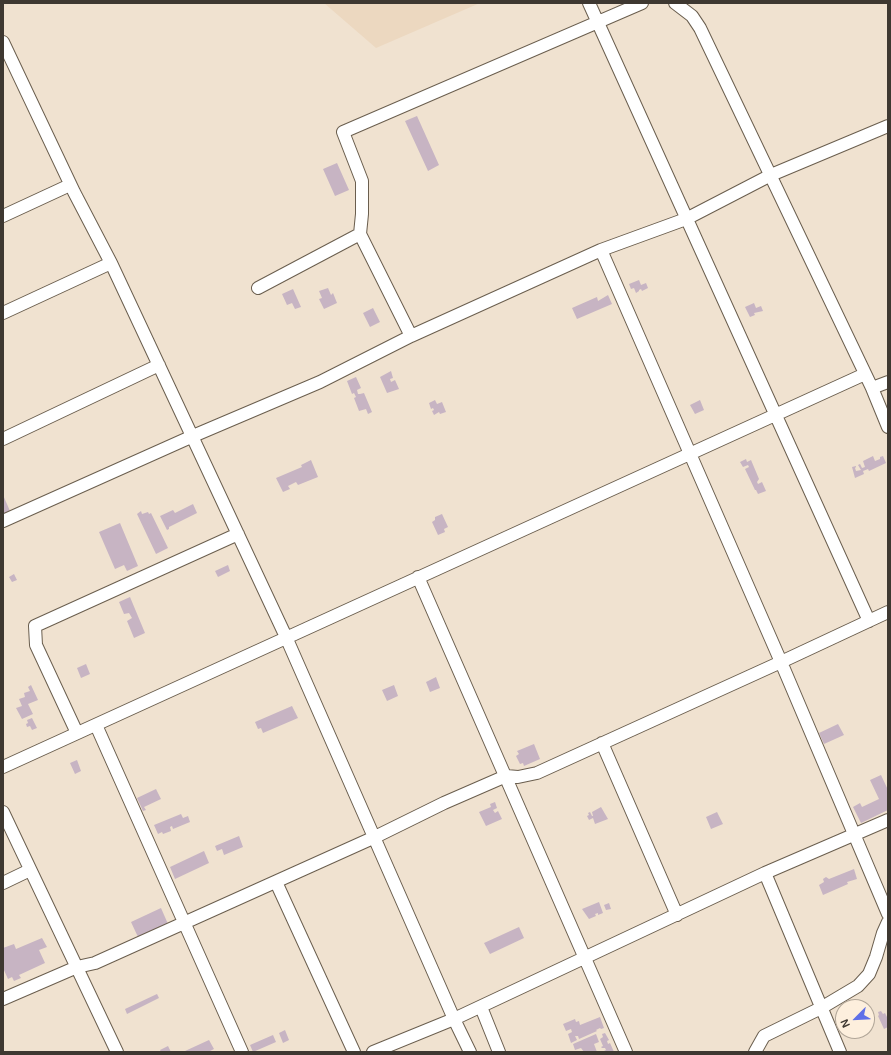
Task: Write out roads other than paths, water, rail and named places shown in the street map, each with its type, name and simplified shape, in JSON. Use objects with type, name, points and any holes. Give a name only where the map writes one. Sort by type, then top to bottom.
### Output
[{"type":"street","points":[[589,3],[869,621]]},
{"type":"street","points":[[411,336],[360,234],[362,214],[362,181],[343,132],[642,3]]},
{"type":"street","points":[[675,3],[692,16],[700,28],[872,388],[888,427]]},
{"type":"street","points":[[3,42],[70,185],[111,263],[193,436],[286,638],[454,1019],[470,1052]]},
{"type":"street","points":[[3,521],[193,436],[320,382],[411,336],[601,250],[686,219],[771,176],[888,126]]},
{"type":"street","points":[[3,216],[70,185]]},
{"type":"street","points":[[258,288],[360,234]]},
{"type":"street","points":[[601,250],[781,662],[888,914]]},
{"type":"street","points":[[3,313],[111,263]]},
{"type":"street","points":[[3,438],[159,365]]},
{"type":"street","points":[[3,767],[865,374]]},
{"type":"street","points":[[872,388],[888,382]]},
{"type":"street","points":[[77,733],[36,645],[35,626],[238,534]]},
{"type":"street","points":[[418,577],[626,1052]]},
{"type":"street","points":[[3,999],[77,967],[95,963],[375,837],[444,803],[506,776],[518,777],[537,772],[888,612]]},
{"type":"street","points":[[96,725],[242,1052]]},
{"type":"street","points":[[602,743],[677,915]]},
{"type":"street","points":[[3,812],[117,1052]]},
{"type":"street","points":[[373,1052],[481,1007],[765,873],[888,820]]},
{"type":"street","points":[[3,883],[30,870]]},
{"type":"street","points":[[765,873],[840,1052]]},
{"type":"street","points":[[276,882],[354,1052]]},
{"type":"street","points":[[755,1052],[764,1036],[821,1008],[858,986],[869,974],[876,957],[882,933],[888,922]]},
{"type":"street","points":[[481,1007],[499,1052]]}]
